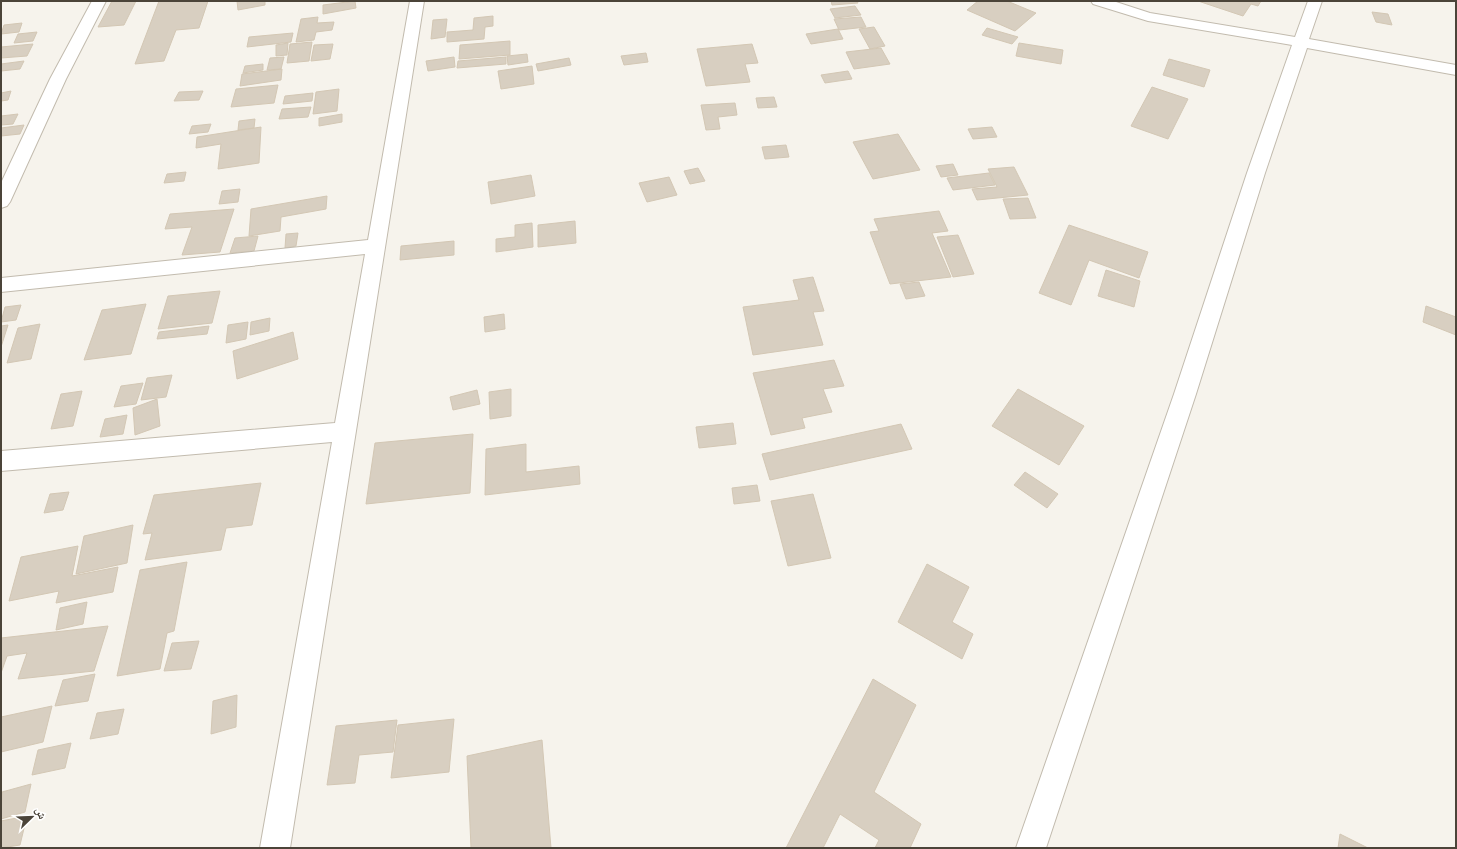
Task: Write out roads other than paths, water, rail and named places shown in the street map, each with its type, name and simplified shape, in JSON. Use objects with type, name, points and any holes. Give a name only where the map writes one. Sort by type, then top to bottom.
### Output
[{"type":"street","points":[[1,202],[58,79],[99,1]]},
{"type":"street","points":[[274,848],[417,1]]},
{"type":"street","points":[[1098,1],[1148,17],[1301,42],[1456,70]]},
{"type":"street","points":[[1031,848],[1183,401],[1256,173],[1315,1]]},
{"type":"street","points":[[1,284],[376,246]]},
{"type":"street","points":[[1,461],[345,432]]}]
